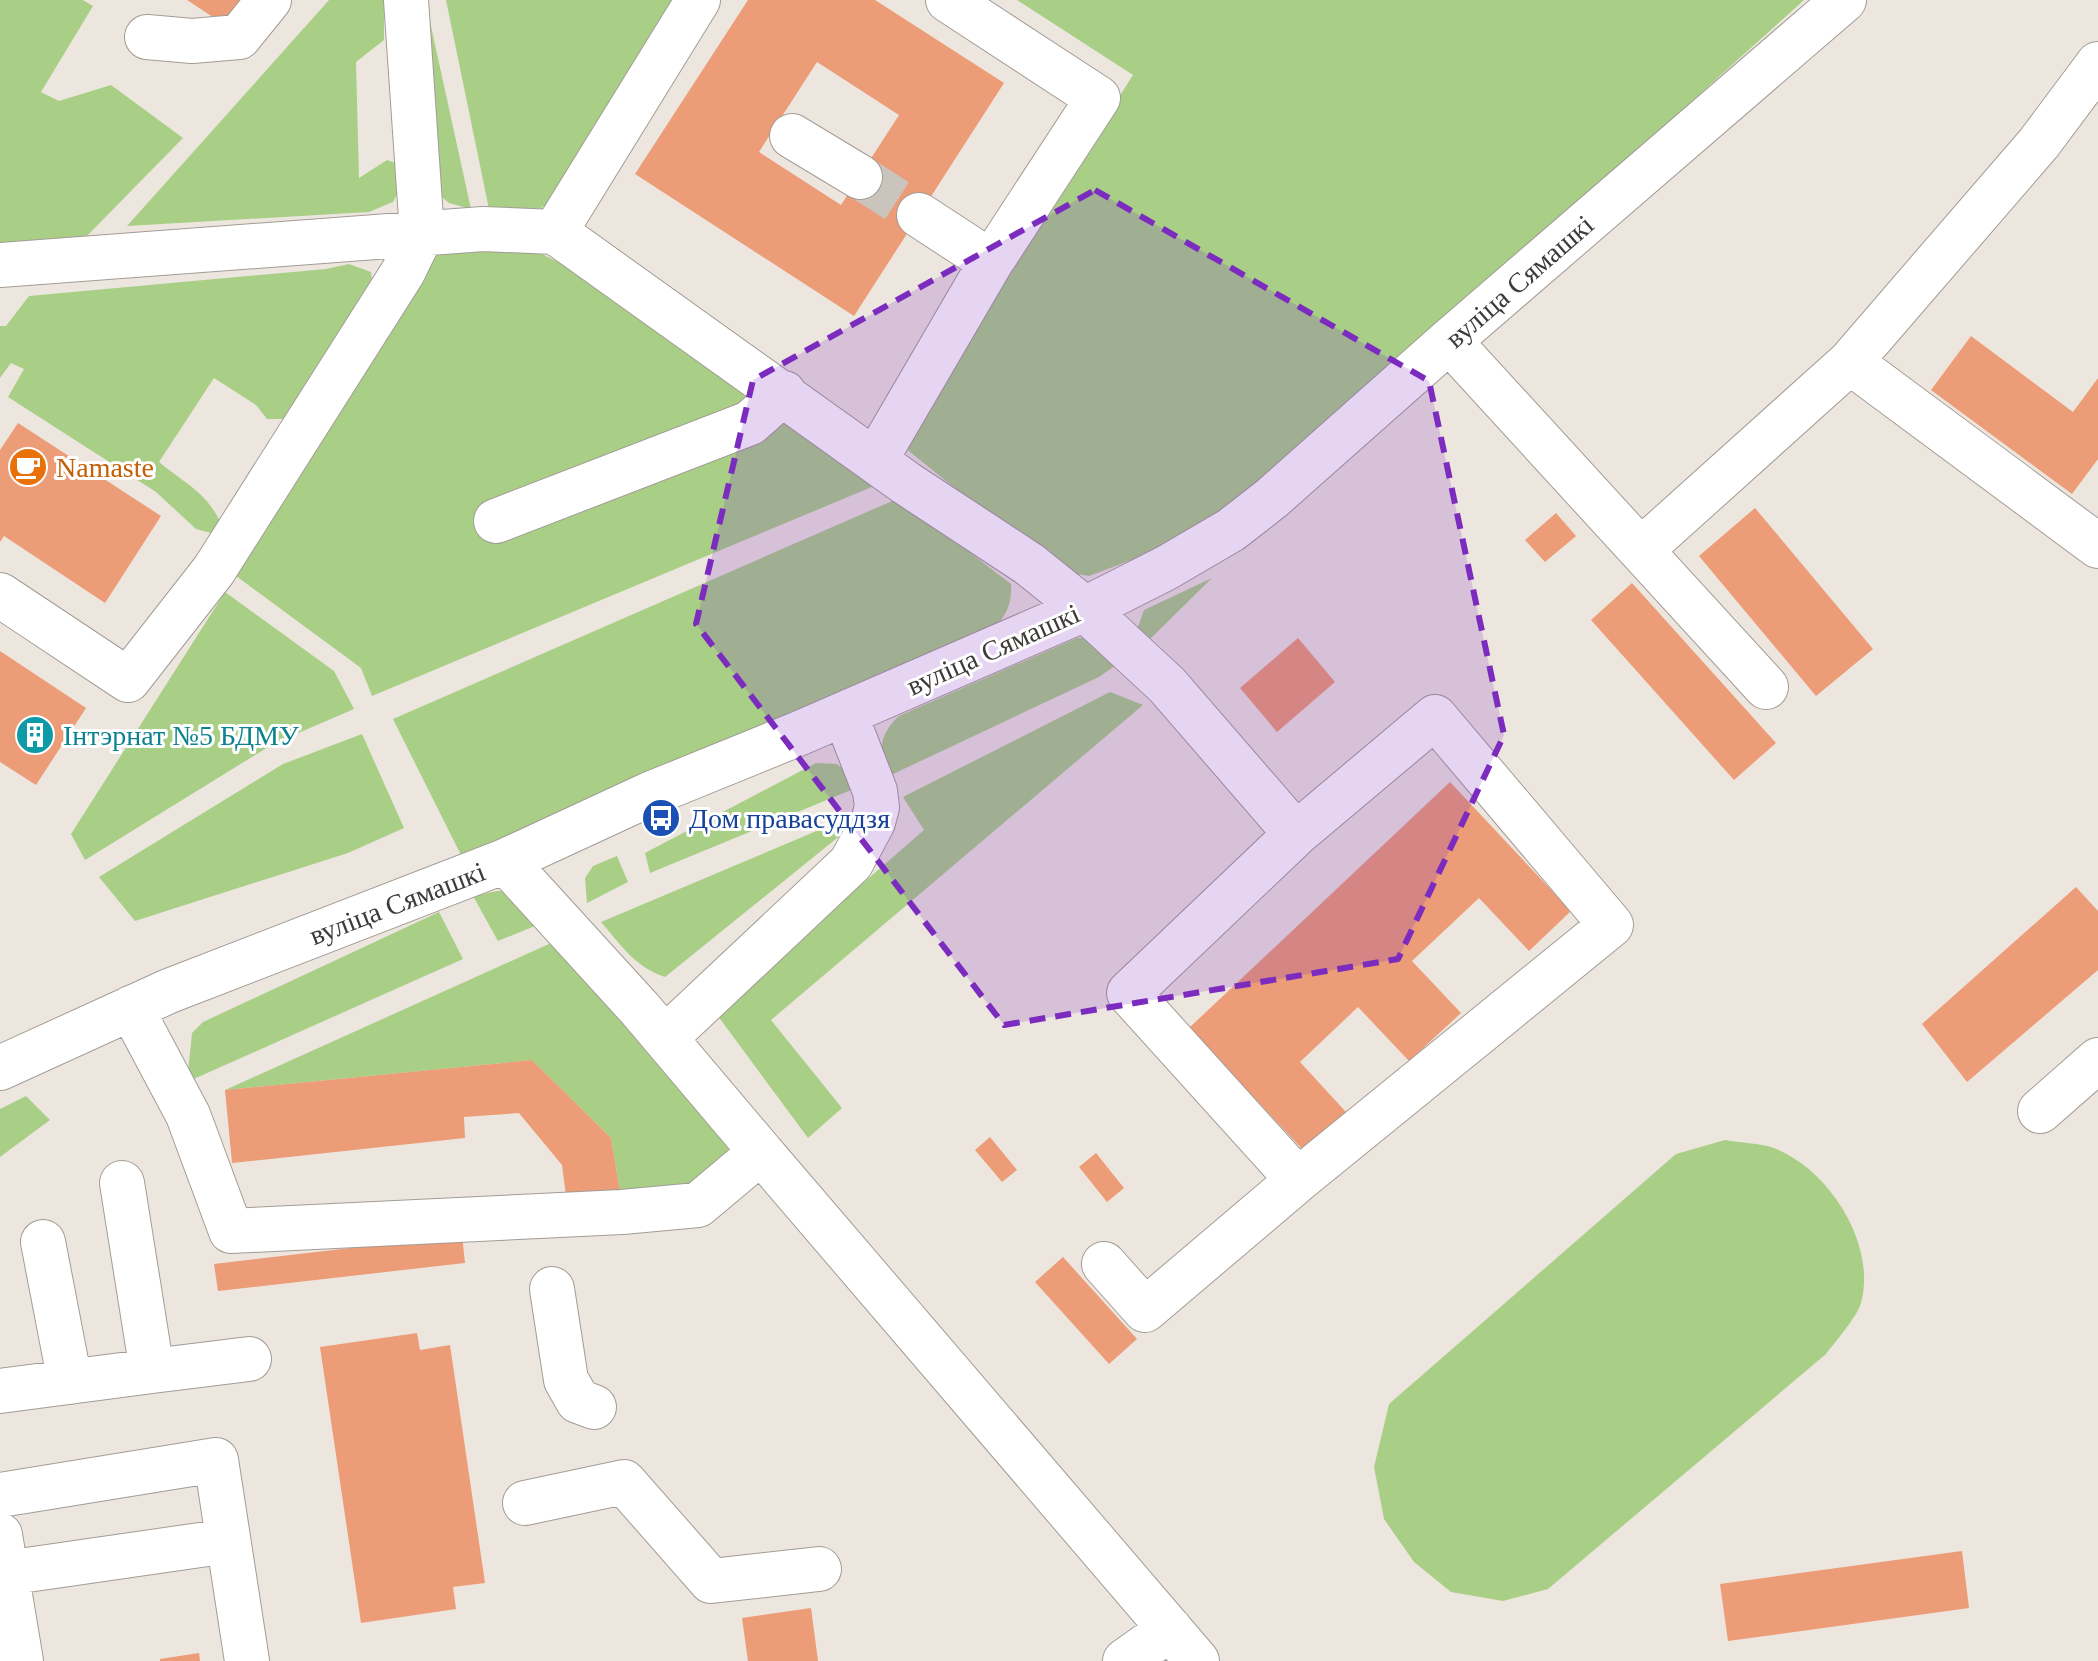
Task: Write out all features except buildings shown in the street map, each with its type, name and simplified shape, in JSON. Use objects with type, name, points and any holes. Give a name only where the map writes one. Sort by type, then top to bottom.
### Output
[{"type":"street","points":[[147,37],[192,41],[239,37],[269,0]]},
{"type":"street","points":[[0,595],[128,680],[214,570],[403,272],[422,233],[406,0]]},
{"type":"street","points":[[555,232],[698,0]]},
{"type":"street","points":[[876,459],[991,262],[1098,98],[948,0]]},
{"type":"street","name":"вуліца Сямашкі","points":[[0,1068],[131,1008],[505,861],[650,794],[845,714],[1085,609],[1166,568],[1231,530],[1315,462],[1449,341],[1844,0]]},
{"type":"street","points":[[1641,550],[1850,362],[2039,143],[2098,64]]},
{"type":"street","points":[[792,136],[860,177]]},
{"type":"street","points":[[919,215],[991,262]]},
{"type":"street","points":[[0,265],[483,229],[555,232],[906,483],[1029,564],[1085,609],[1167,685],[1296,834]]},
{"type":"street","points":[[1449,341],[1766,687]]},
{"type":"street","points":[[1850,362],[2098,546]]},
{"type":"street","points":[[496,521],[750,423],[784,393]]},
{"type":"street","points":[[665,1038],[851,863],[873,822],[877,807],[875,791],[845,714]]},
{"type":"street","points":[[1104,1264],[1145,1310],[1298,1180],[1611,925],[1435,717],[1296,834],[1129,993],[1298,1180]]},
{"type":"street","points":[[505,861],[665,1038],[1184,1645],[1125,1661]]},
{"type":"street","points":[[131,1008],[188,1115],[231,1231],[622,1212],[698,1205],[761,1152]]},
{"type":"street","points":[[2040,1111],[2098,1060]]},
{"type":"street","points":[[122,1183],[152,1371]]},
{"type":"street","points":[[43,1242],[70,1382]]},
{"type":"street","points":[[552,1289],[566,1380],[578,1401],[594,1407]]},
{"type":"street","points":[[0,1391],[249,1359]]},
{"type":"street","points":[[0,1495],[216,1460],[247,1661]]},
{"type":"street","points":[[525,1503],[624,1482],[711,1581],[819,1569]]},
{"type":"street","points":[[21,1661],[3,1554],[228,1541]]},
{"type":"highlighted area","points":[[1095,190],[1429,381],[1504,735],[1398,959],[1004,1025],[696,624],[753,380]]},
{"type":"green space","points":[[0,0],[83,0],[93,6],[41,92],[59,101],[111,85],[183,138],[82,241],[0,248]]},
{"type":"green space","points":[[329,0],[384,0],[384,40],[356,62],[359,178],[387,160],[402,165],[404,181],[393,202],[369,212],[127,226]]},
{"type":"green space","points":[[446,0],[680,0],[558,197],[541,208],[490,214]]},
{"type":"green space","points":[[1017,0],[1804,0],[1257,493],[1166,547],[1089,576],[1056,570],[899,443],[1133,75]]},
{"type":"green space","points":[[427,8],[471,209],[449,203],[437,193]]},
{"type":"green space","points":[[445,250],[536,251],[558,262],[612,293],[874,486],[372,696],[361,668],[236,576],[426,260]]},
{"type":"green space","points":[[349,264],[371,272],[373,289],[307,406],[283,419],[267,419],[256,405],[214,378],[159,462],[200,494],[214,510],[220,521],[211,533],[196,529],[156,492],[8,397],[24,369],[11,363],[0,378],[0,326],[6,326],[29,296],[326,269]]},
{"type":"green space","points":[[899,498],[1011,584],[1008,608],[995,628],[461,855],[393,719]]},
{"type":"green space","points":[[1212,578],[1146,643],[1137,630],[1144,610]]},
{"type":"green space","points":[[225,592],[334,671],[354,709],[273,744],[85,860],[71,834]]},
{"type":"green space","points":[[1092,637],[1123,660],[1099,677],[891,775],[883,760],[882,744],[887,730],[899,716],[1077,638]]},
{"type":"green space","points":[[1110,692],[1143,705],[771,1020],[842,1108],[808,1138],[715,1012],[924,830],[903,797]]},
{"type":"green space","points":[[362,734],[404,828],[348,853],[135,921],[99,877],[283,764]]},
{"type":"green space","points":[[816,763],[837,764],[853,777],[851,790],[650,873],[645,853]]},
{"type":"green space","points":[[845,819],[847,830],[665,977],[637,961],[601,922]]},
{"type":"green space","points":[[617,856],[628,882],[587,903],[585,878],[593,866]]},
{"type":"green space","points":[[508,891],[547,921],[498,941],[473,896]]},
{"type":"green space","points":[[439,912],[463,959],[187,1082],[192,1033],[203,1022]]},
{"type":"green space","points":[[560,939],[733,1152],[693,1186],[620,1192],[611,1138],[532,1060],[225,1090]]},
{"type":"green space","points":[[26,1096],[50,1120],[0,1157],[0,1109]]},
{"type":"green space","points":[[1725,1140],[1774,1148],[1794,1158],[1830,1191],[1844,1211],[1862,1257],[1864,1280],[1861,1303],[1855,1315],[1826,1354],[1548,1589],[1503,1601],[1451,1592],[1414,1562],[1384,1519],[1374,1467],[1389,1404],[1676,1154]]},
{"type":"tunnel","points":[[860,177],[919,215]]},
{"type":"place","name":"Namaste","points":[[28,467]]},
{"type":"place","name":"Інтэрнат №5 БДМУ","points":[[35,735]]},
{"type":"place","name":"Дом правасуддзя","points":[[661,818]]}]
